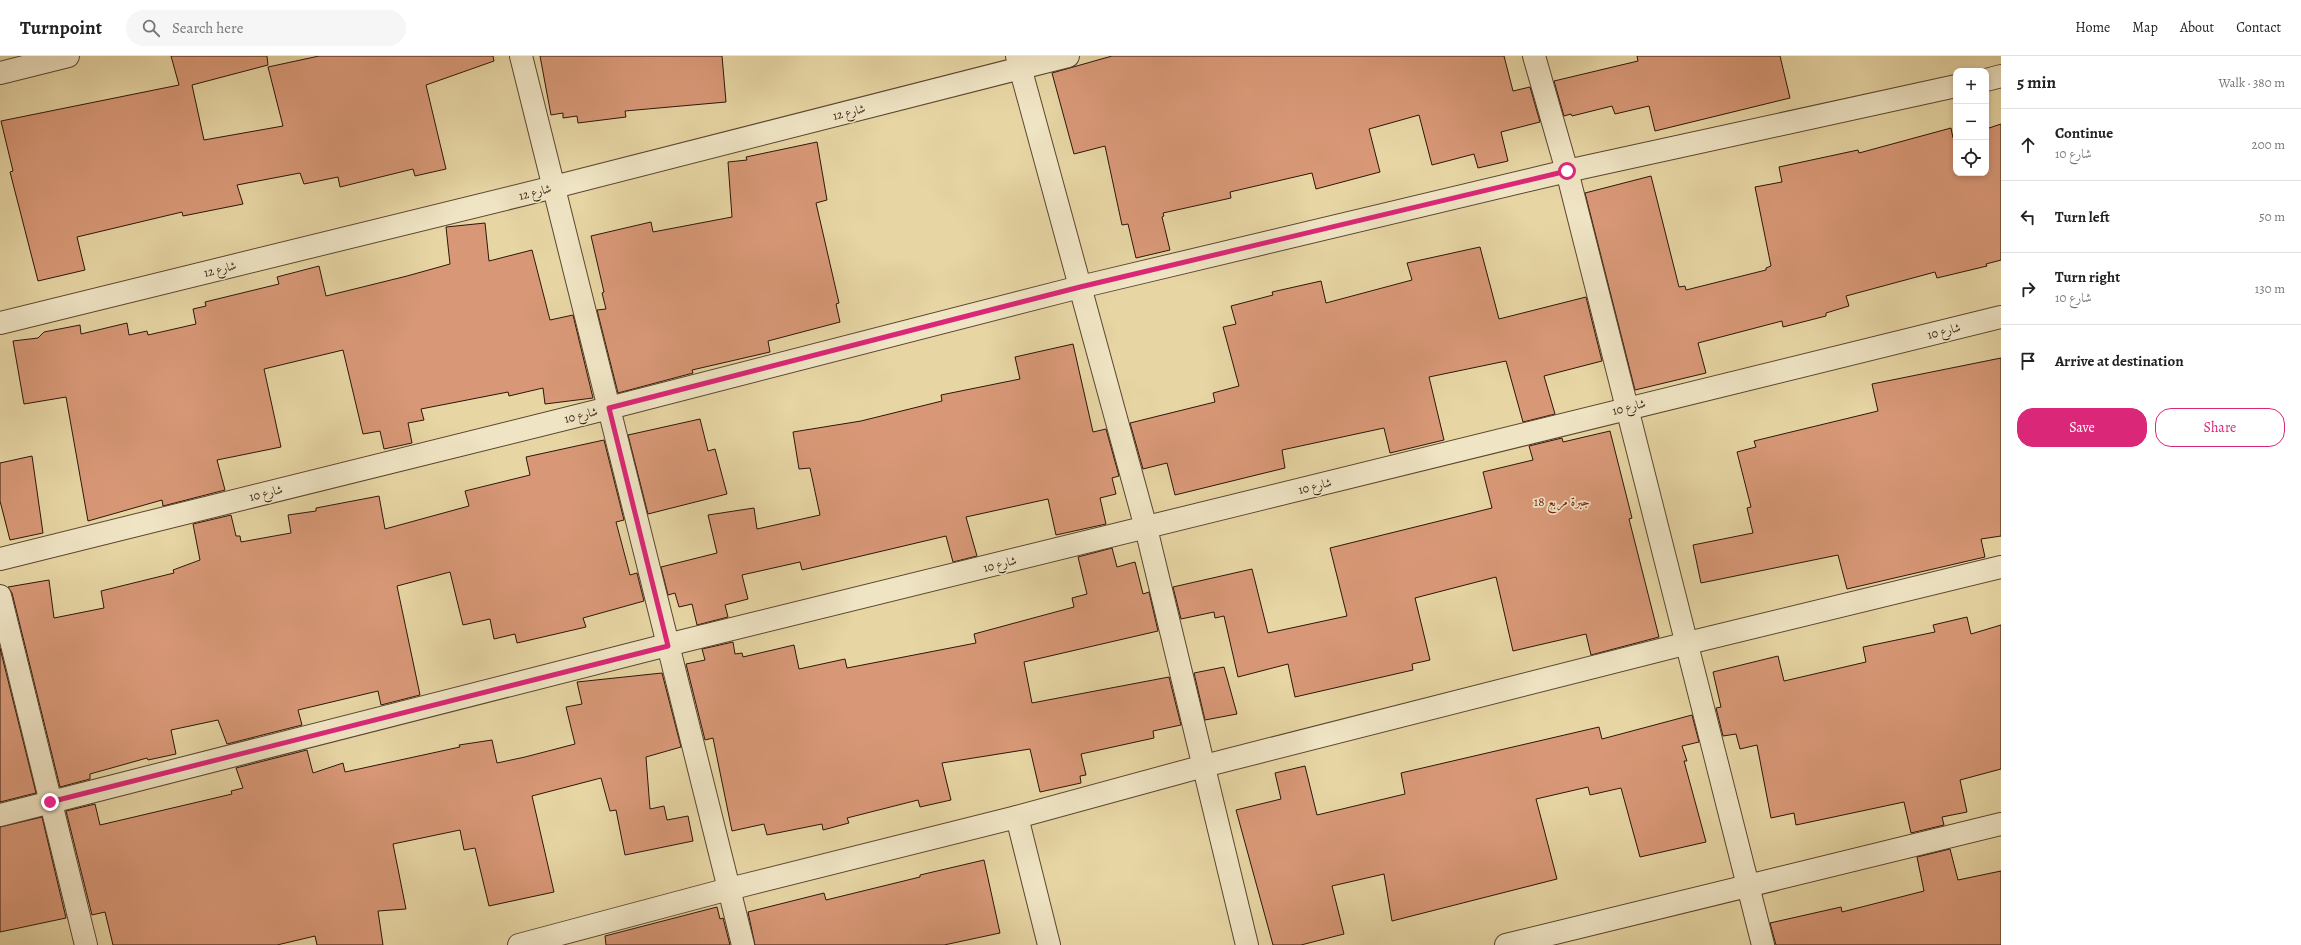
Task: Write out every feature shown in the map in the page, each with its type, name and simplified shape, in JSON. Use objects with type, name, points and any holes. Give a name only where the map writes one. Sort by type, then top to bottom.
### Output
[{"type":"street","points":[[0,73],[68,56]]},
{"type":"street","points":[[521,56],[743,945]]},
{"type":"street","name":"شارع 12","points":[[0,322],[554,187],[1019,62],[1068,56]]},
{"type":"street","points":[[1534,56],[1567,171],[1688,643],[1763,945]]},
{"type":"street","points":[[1019,62],[1146,528],[1247,945]]},
{"type":"street","points":[[1989,79],[2001,76]]},
{"type":"street","name":"شارع 10","points":[[0,559],[609,408],[1080,287],[1567,171],[1953,87]]},
{"type":"street","name":"شارع 10","points":[[0,815],[668,646],[1627,408],[2001,317]]},
{"type":"street","points":[[518,945],[729,889],[1017,817],[1204,766],[1688,643],[2001,567]]},
{"type":"street","points":[[0,596],[86,945]]},
{"type":"street","points":[[1017,817],[1049,945]]},
{"type":"street","points":[[1506,945],[1749,884],[2001,824]]},
{"type":"building","points":[[171,56],[267,56],[268,65],[192,85],[204,140],[283,126],[268,67],[319,56],[493,56],[494,61],[426,85],[446,169],[415,176],[413,169],[340,187],[338,177],[304,184],[300,173],[237,185],[243,204],[183,216],[182,212],[77,237],[85,270],[38,281],[10,172],[13,171],[1,121],[179,85]]},
{"type":"building","points":[[540,56],[722,56],[726,102],[625,111],[626,117],[578,123],[577,116],[563,118],[563,113],[551,115]]},
{"type":"building","points":[[1112,56],[1504,56],[1513,91],[1530,87],[1540,122],[1501,132],[1508,161],[1478,168],[1474,154],[1432,165],[1419,115],[1369,129],[1380,172],[1316,189],[1312,173],[1230,192],[1231,198],[1163,213],[1164,216],[1162,217],[1170,250],[1136,258],[1128,224],[1122,225],[1105,146],[1074,154],[1052,73]]},
{"type":"building","points":[[1637,56],[1780,56],[1790,98],[1655,131],[1649,106],[1615,114],[1612,106],[1572,116],[1571,114],[1564,116],[1554,81],[1638,61]]},
{"type":"building","points":[[2001,124],[2001,260],[1986,264],[1987,266],[1937,278],[1935,272],[1846,296],[1849,306],[1826,313],[1826,316],[1783,327],[1782,321],[1698,343],[1706,373],[1635,390],[1585,193],[1651,176],[1679,287],[1685,286],[1686,290],[1766,270],[1766,268],[1771,266],[1755,187],[1782,182],[1779,167],[1858,150],[1859,153],[1951,128],[1953,138],[1953,176],[1989,176],[1989,128]]},
{"type":"building","points":[[817,142],[827,200],[816,203],[839,303],[836,304],[840,322],[768,341],[770,352],[692,370],[693,373],[618,393],[597,310],[606,309],[602,293],[604,292],[591,236],[651,222],[653,232],[732,217],[728,162],[747,160],[746,157]]},
{"type":"building","points":[[485,223],[489,261],[532,250],[550,320],[573,315],[593,398],[545,404],[543,388],[509,396],[508,392],[421,409],[424,420],[408,423],[412,443],[384,449],[380,431],[363,434],[343,350],[264,369],[281,447],[217,460],[225,490],[163,506],[162,500],[88,521],[66,397],[24,404],[13,341],[38,338],[44,332],[80,325],[81,334],[127,323],[129,335],[147,331],[148,335],[196,324],[193,309],[206,306],[205,302],[279,284],[277,277],[319,266],[326,296],[407,276],[450,264],[446,227]]},
{"type":"building","points":[[1480,247],[1499,319],[1586,297],[1602,361],[1544,376],[1555,414],[1523,422],[1506,361],[1429,377],[1444,440],[1390,453],[1384,428],[1282,450],[1285,468],[1175,495],[1167,463],[1143,469],[1130,423],[1215,402],[1213,393],[1239,386],[1223,327],[1236,324],[1231,306],[1273,295],[1272,292],[1321,281],[1326,303],[1412,280],[1407,263]]},
{"type":"building","points":[[1073,344],[1093,432],[1106,429],[1119,476],[1112,478],[1116,494],[1100,498],[1106,524],[1056,535],[1048,499],[966,517],[977,556],[953,562],[946,536],[802,570],[800,562],[742,575],[748,599],[725,605],[728,617],[697,625],[692,604],[679,607],[675,593],[668,595],[661,567],[717,553],[708,515],[754,508],[757,529],[820,515],[810,468],[799,469],[793,432],[861,421],[942,401],[941,395],[1020,379],[1015,357]]},
{"type":"building","points":[[2001,358],[2001,536],[1981,539],[1985,557],[1847,589],[1838,555],[1701,583],[1693,545],[1753,533],[1747,508],[1751,507],[1737,452],[1756,447],[1754,441],[1878,411],[1872,384]]},
{"type":"building","points":[[700,419],[708,451],[715,449],[727,494],[648,514],[628,435]]},
{"type":"building","points":[[1610,431],[1632,518],[1629,519],[1659,637],[1591,655],[1586,634],[1513,651],[1496,577],[1415,598],[1430,660],[1412,664],[1413,670],[1295,697],[1288,664],[1238,677],[1224,616],[1215,618],[1214,612],[1181,619],[1173,587],[1252,569],[1268,633],[1347,616],[1330,548],[1492,508],[1483,472],[1533,460],[1529,446],[1562,438],[1563,442]]},
{"type":"building","points":[[604,440],[624,520],[616,522],[630,575],[637,573],[644,601],[583,618],[586,627],[517,643],[515,634],[494,639],[490,619],[463,625],[450,572],[397,586],[420,695],[381,705],[378,691],[298,710],[302,725],[227,744],[218,720],[171,730],[176,754],[148,760],[147,758],[90,774],[90,779],[60,787],[12,593],[8,587],[49,580],[54,618],[104,608],[101,591],[174,573],[173,570],[200,560],[193,524],[231,515],[236,536],[240,536],[241,542],[291,533],[288,515],[316,511],[316,508],[379,496],[385,529],[469,506],[465,491],[530,475],[526,457]]},
{"type":"building","points":[[32,456],[43,533],[10,540],[0,501],[0,463]]},
{"type":"building","points":[[1112,548],[1117,567],[1135,562],[1143,594],[1149,592],[1158,631],[1024,662],[1032,703],[1169,677],[1181,725],[1153,731],[1154,738],[1081,754],[1086,775],[1080,776],[1081,783],[1040,792],[1030,749],[942,763],[951,800],[920,807],[918,800],[847,818],[849,823],[823,830],[822,824],[767,835],[764,824],[732,831],[713,738],[705,740],[686,664],[705,660],[702,649],[733,642],[735,654],[742,653],[743,657],[794,645],[799,669],[845,659],[847,668],[976,643],[974,634],[1074,607],[1072,598],[1087,594],[1078,557]]},
{"type":"building","points":[[1967,617],[1971,634],[2001,625],[2001,769],[1960,780],[1967,812],[1942,817],[1944,825],[1911,833],[1904,802],[1796,825],[1794,813],[1771,818],[1757,745],[1740,749],[1736,734],[1723,736],[1716,708],[1721,707],[1713,672],[1778,656],[1784,681],[1866,662],[1863,647],[1935,632],[1933,625]]},
{"type":"building","points":[[0,648],[36,793],[0,802]]},
{"type":"building","points":[[1224,667],[1237,714],[1205,720],[1194,673]]},
{"type":"building","points":[[662,673],[681,747],[646,757],[650,809],[664,806],[667,820],[688,816],[693,841],[625,855],[616,810],[610,811],[601,778],[532,796],[554,892],[489,906],[475,848],[464,850],[460,830],[393,844],[406,909],[378,911],[383,945],[317,945],[315,936],[277,945],[113,945],[105,912],[92,915],[66,811],[95,804],[100,825],[232,794],[231,791],[243,788],[236,768],[307,750],[313,773],[343,763],[345,772],[460,747],[459,745],[492,740],[497,763],[525,757],[575,744],[566,707],[582,704],[577,682]]},
{"type":"building","points":[[1692,715],[1699,742],[1682,746],[1687,761],[1684,761],[1706,842],[1640,857],[1621,788],[1590,795],[1588,787],[1536,799],[1557,879],[1392,921],[1384,874],[1332,886],[1344,934],[1301,945],[1273,945],[1236,810],[1281,799],[1275,773],[1305,766],[1317,815],[1405,794],[1401,773],[1599,727],[1602,739]]},
{"type":"building","points":[[42,817],[66,918],[0,932],[0,827]]},
{"type":"building","points":[[1950,849],[1958,880],[2001,871],[2001,945],[1776,945],[1770,923],[1841,907],[1842,912],[1924,891],[1917,857]]},
{"type":"building","points":[[984,860],[1000,933],[944,945],[755,945],[748,912],[824,893],[826,900]]},
{"type":"building","points":[[717,907],[720,919],[723,918],[730,945],[606,945],[605,936]]},
{"type":"district","name":"جبرة مربع 18","points":[[1562,501]]},
{"type":"route","points":[[50,802],[668,646],[609,408],[1080,287],[1567,171]]}]
